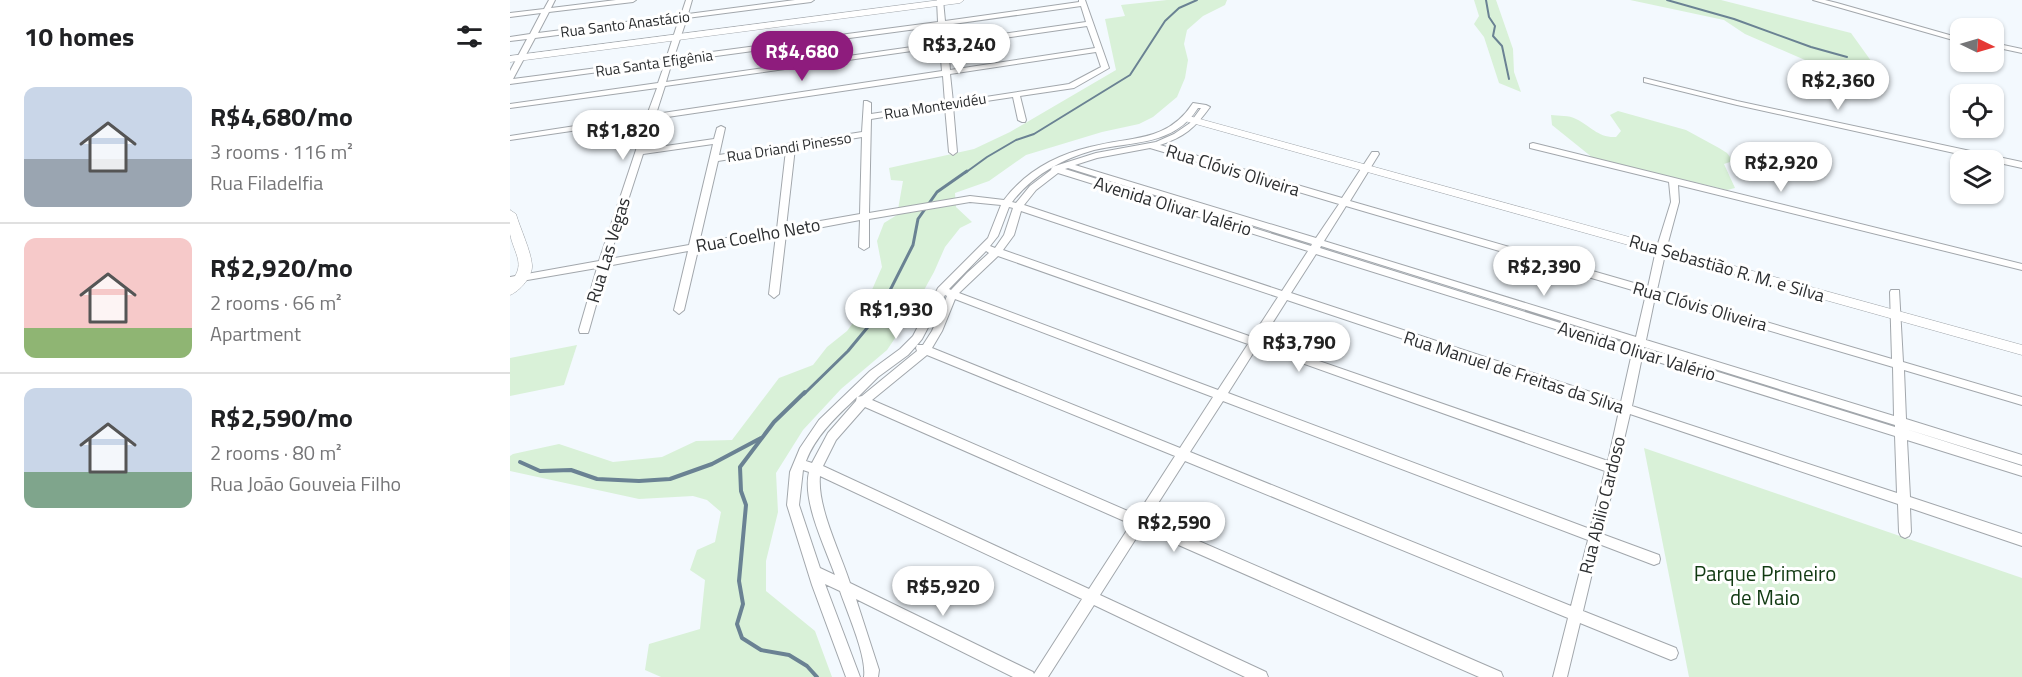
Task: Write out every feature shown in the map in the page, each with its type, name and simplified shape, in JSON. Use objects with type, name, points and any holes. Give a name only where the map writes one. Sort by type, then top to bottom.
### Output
[{"type":"street","points":[[510,80],[515,59],[532,36],[552,0]]},
{"type":"street","points":[[510,15],[633,0]]},
{"type":"street","name":"Rua Las Vegas","points":[[584,330],[603,263],[689,0]]},
{"type":"street","name":"Rua Santo Anastácio","points":[[510,39],[811,0]]},
{"type":"street","points":[[515,59],[960,0]]},
{"type":"street","points":[[1816,0],[1847,6],[1913,29],[1950,37]]},
{"type":"street","points":[[940,1],[952,152]]},
{"type":"street","points":[[510,138],[1098,50],[1083,2]]},
{"type":"street","name":"Rua Santa Efigênia","points":[[510,80],[668,61],[1083,2]]},
{"type":"street","points":[[510,106],[1090,24]]},
{"type":"street","points":[[2004,47],[2022,51]]},
{"type":"street","name":"Rua Montevidéu","points":[[867,117],[1071,86],[1105,68],[1098,50]]},
{"type":"street","points":[[1647,80],[1737,103],[2022,165]]},
{"type":"street","points":[[1016,94],[1022,120]]},
{"type":"street","points":[[864,247],[867,103]]},
{"type":"street","points":[[853,677],[793,505],[794,483],[799,464],[816,432],[874,374],[911,345],[947,292],[990,249],[1010,235],[1018,207],[1057,166],[1110,152],[1153,146],[1170,140],[1206,107],[1196,105]]},
{"type":"street","points":[[990,249],[1007,203],[1032,177],[1092,149],[1168,133],[1194,120]]},
{"type":"street","name":"Rua Sebastião R. M. e Silva","points":[[1194,120],[2022,350]]},
{"type":"street","points":[[680,310],[692,247],[721,128]]},
{"type":"street","name":"Rua Driandi Pinesso","points":[[713,159],[866,134]]},
{"type":"street","points":[[639,152],[717,141]]},
{"type":"street","name":"Rua Clóvis Oliveira","points":[[1136,141],[2022,401]]},
{"type":"street","points":[[774,294],[791,146]]},
{"type":"street","points":[[1533,146],[2022,267]]},
{"type":"street","points":[[1040,677],[1375,154]]},
{"type":"street","name":"Avenida Olivar Valério","points":[[1057,166],[1900,428],[2022,471]]},
{"type":"street","name":"Rua Abilio Cardoso","points":[[1560,677],[1612,468],[1661,250],[1675,202],[1673,180]]},
{"type":"street","name":"Rua Coelho Neto","points":[[516,279],[940,203],[970,199],[1007,203]]},
{"type":"street","name":"Rua Manuel de Freitas da Silva","points":[[1007,203],[2022,540]]},
{"type":"street","points":[[510,214],[526,266],[510,290]]},
{"type":"street","points":[[990,249],[1612,468]]},
{"type":"street","points":[[870,677],[872,670],[867,650],[814,496],[816,468],[832,436],[886,381],[925,350],[934,337],[947,292]]},
{"type":"street","points":[[947,292],[1654,559]]},
{"type":"street","points":[[1895,292],[1905,532]]},
{"type":"street","points":[[911,345],[1671,653]]},
{"type":"street","points":[[851,396],[1496,677]]},
{"type":"street","points":[[1900,428],[2022,460]]},
{"type":"street","points":[[799,464],[816,468],[1261,677]]},
{"type":"street","points":[[815,572],[1028,677]]},
{"type":"green space","points":[[1167,0],[1227,0],[1225,5],[1203,16],[1187,30],[1184,44],[1188,60],[1185,78],[1177,97],[1153,117],[1139,124],[1102,132],[1026,155],[989,181],[955,193],[956,207],[972,222],[960,228],[945,247],[908,319],[887,350],[841,389],[803,430],[776,473],[778,512],[766,561],[766,591],[815,631],[832,677],[661,677],[645,670],[649,644],[700,629],[705,580],[690,570],[697,550],[715,542],[721,512],[707,500],[693,496],[639,499],[510,471],[510,456],[559,444],[613,462],[662,457],[696,441],[732,440],[779,378],[813,365],[827,347],[847,331],[864,308],[882,267],[877,241],[884,223],[897,215],[903,181],[891,180],[889,168],[974,149],[1010,132],[1116,70],[1105,19],[1125,16],[1121,5]]},
{"type":"green space","points":[[1474,0],[1496,0],[1513,49],[1514,72],[1521,92],[1499,83],[1484,37],[1474,24],[1479,16]]},
{"type":"green space","points":[[1630,0],[1721,0],[1851,33],[1874,65],[1869,79],[1863,81],[1844,77],[1745,34],[1724,20]]},
{"type":"green space","points":[[1618,111],[1686,130],[1727,153],[1733,161],[1724,164],[1735,188],[1727,190],[1593,158],[1552,125],[1551,115],[1570,117],[1599,134],[1616,137],[1621,131],[1610,115]]},
{"type":"green space","points":[[577,345],[564,385],[510,396],[510,358]]},
{"type":"green space","name":"Parque Primeiro de Maio","points":[[1644,448],[2022,578],[2022,677],[1689,677]]},
{"type":"waterway","points":[[965,173],[987,157],[1016,140],[1034,134],[1130,75],[1165,21],[1179,8],[1197,0]]},
{"type":"waterway","points":[[1486,0],[1489,17],[1495,26],[1493,36],[1502,46],[1509,79]]},
{"type":"waterway","points":[[1667,0],[1734,19],[1811,47],[1847,57]]},
{"type":"waterway","points":[[804,394],[848,351],[877,316],[913,245],[918,219],[937,192],[967,171]]},
{"type":"waterway","points":[[805,392],[774,422],[740,467],[741,491],[746,505],[739,581],[743,604],[737,624],[742,638],[761,650],[789,655],[807,666],[817,677]]},
{"type":"waterway","points":[[520,462],[540,471],[571,470],[597,479],[639,481],[670,479],[712,464],[761,438]]}]
